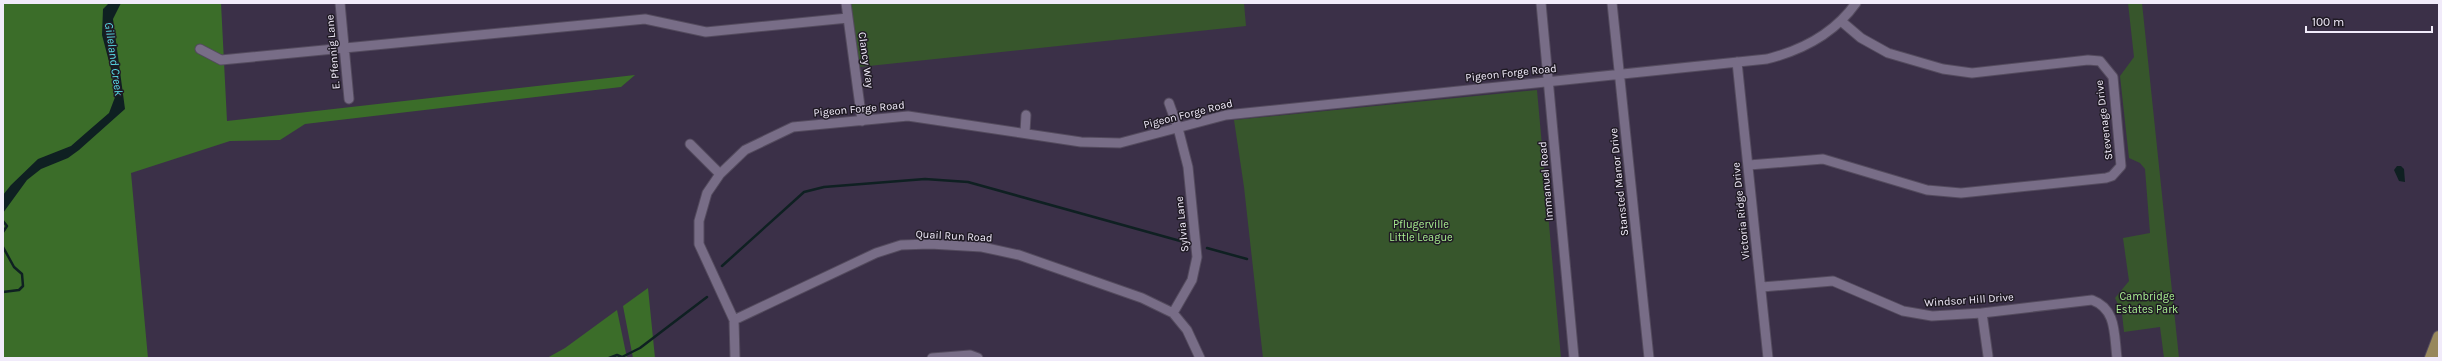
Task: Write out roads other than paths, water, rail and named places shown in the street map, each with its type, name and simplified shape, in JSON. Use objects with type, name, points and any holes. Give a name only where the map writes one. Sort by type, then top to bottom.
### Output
[{"type":"main road","points":[[2431,358],[2439,337]]},
{"type":"street","name":"E. Pfennig Lane","points":[[340,3],[349,99]]},
{"type":"street","name":"Clancy Way","points":[[846,3],[862,121]]},
{"type":"street","name":"Immanuel Road","points":[[1541,3],[1574,358]]},
{"type":"street","name":"Stansted Manor Drive","points":[[1612,3],[1649,358]]},
{"type":"street","name":"Pigeon Forge Road","points":[[735,358],[734,320],[699,244],[699,221],[707,193],[720,174],[745,150],[793,127],[908,116],[1025,132],[1081,142],[1120,143],[1226,115],[1620,73],[1767,59],[1792,52],[1818,39],[1841,21],[1856,3]]},
{"type":"street","points":[[200,49],[221,60],[646,19],[706,32],[848,18]]},
{"type":"street","name":"Stevenage Drive","points":[[1749,165],[1823,159],[1927,190],[1961,193],[2106,178],[2112,176],[2121,166],[2122,160],[2113,77],[2100,61],[2088,60],[1972,73],[1943,69],[1888,54],[1861,38],[1841,21]]},
{"type":"street","name":"Victoria Ridge Drive","points":[[1737,62],[1762,287],[1768,358]]},
{"type":"street","name":"Sylvia Lane","points":[[1169,103],[1178,128],[1188,167],[1197,258],[1192,280],[1173,313]]},
{"type":"street","points":[[1025,132],[1026,116]]},
{"type":"street","points":[[690,144],[720,174]]},
{"type":"street","name":"Quail Run Road","points":[[734,320],[876,253],[901,245],[930,244],[982,247],[1020,255],[1142,298],[1173,313],[1187,330],[1200,358]]},
{"type":"street","name":"Windsor Hill Drive","points":[[1762,287],[1833,281],[1903,311],[1918,315],[1982,313],[2092,300],[2107,309],[2112,318],[2116,358]]},
{"type":"street","points":[[1982,313],[1988,356]]},
{"type":"street","points":[[932,358],[970,356],[978,358]]},
{"type":"water","name":"Gilleland Creek","points":[[109,3],[121,3],[113,19],[125,109],[68,158],[41,169],[27,180],[3,213],[3,195],[11,185],[38,159],[71,146],[109,113],[117,92],[102,35],[103,9]]},
{"type":"water","points":[[2397,166],[2401,166],[2404,169],[2405,182],[2399,181],[2394,170]]},
{"type":"waterway","points":[[722,266],[804,192],[824,187],[925,179],[968,182],[1184,242]]},
{"type":"waterway","points":[[3,221],[7,226],[3,232]]},
{"type":"waterway","points":[[3,247],[14,267],[22,274],[23,286],[19,290],[3,292]]},
{"type":"waterway","points":[[1207,248],[1247,259]]},
{"type":"waterway","points":[[609,358],[617,355],[622,357],[640,348],[707,297]]},
{"type":"park label","name":"Pflugerville Little League","points":[[1421,230]]},
{"type":"park label","name":"Cambridge Estates Park","points":[[2147,302]]}]
